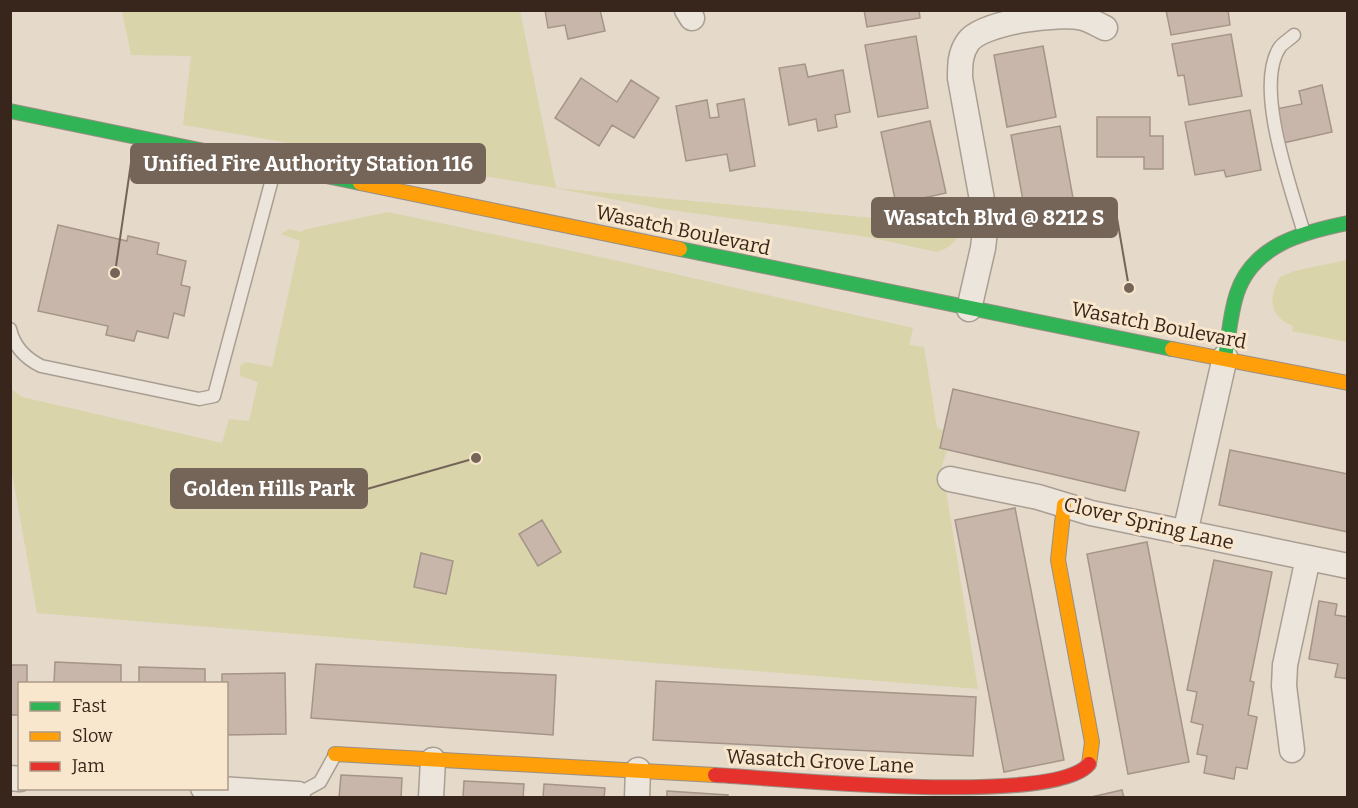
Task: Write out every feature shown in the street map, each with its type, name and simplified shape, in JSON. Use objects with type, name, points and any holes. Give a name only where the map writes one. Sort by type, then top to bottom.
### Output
[{"type":"main road","name":"Wasatch Boulevard","points":[[10,111],[969,309],[1225,357],[1347,383]]},
{"type":"main road","points":[[1225,357],[1234,307],[1243,278],[1256,259],[1284,242],[1347,223]]},
{"type":"main road","name":"Wasatch Grove Lane","points":[[336,754],[638,770],[841,790],[994,789],[1072,777],[1089,766],[1092,742],[1058,560],[1064,505]]},
{"type":"street","points":[[969,309],[983,248],[986,222],[960,78],[960,57],[968,41],[990,28],[1054,16],[1084,18],[1105,28]]},
{"type":"street","points":[[1185,533],[1225,357]]},
{"type":"street","name":"Clover Spring Lane","points":[[950,479],[1038,497],[1185,533],[1347,566]]},
{"type":"street","points":[[1292,750],[1284,686],[1286,665],[1308,558]]},
{"type":"street","points":[[431,798],[433,760]]},
{"type":"street","points":[[637,798],[638,770]]},
{"type":"street","points":[[222,790],[298,794]]},
{"type":"lane","points":[[1294,35],[1279,48],[1270,79],[1271,112],[1304,235]]},
{"type":"lane","points":[[10,329],[19,350],[28,360],[41,366],[199,399],[214,396],[275,165]]},
{"type":"lane","name":"Wasatch Grove Lane","points":[[298,794],[320,782],[336,754]]},
{"type":"shaded area","points":[[122,11],[520,11],[556,188],[884,219],[963,218],[961,230],[952,244],[937,252],[868,237],[663,209],[555,188],[183,125],[191,56],[131,55]]},
{"type":"shaded area","points":[[388,212],[605,258],[913,328],[909,345],[924,347],[937,428],[945,431],[948,448],[942,465],[978,689],[37,613],[11,467],[10,388],[22,397],[222,443],[229,419],[249,421],[258,382],[240,376],[240,366],[246,362],[272,367],[300,241],[281,234],[289,229],[302,232]]},
{"type":"shaded area","points":[[1347,260],[1347,342],[1292,331],[1293,326],[1279,317],[1273,306],[1274,292],[1280,277],[1294,271]]},
{"type":"building","points":[[545,10],[600,10],[605,31],[568,39],[565,25],[548,28]]},
{"type":"building","points":[[864,10],[919,10],[920,18],[867,27]]},
{"type":"building","points":[[1166,10],[1228,10],[1230,25],[1171,35]]},
{"type":"building","points":[[1231,34],[1242,96],[1189,105],[1184,75],[1178,76],[1172,44]]},
{"type":"building","points":[[916,36],[928,108],[878,117],[865,45]]},
{"type":"building","points":[[1043,46],[1056,117],[1007,127],[994,55]]},
{"type":"building","points":[[805,64],[808,77],[843,70],[850,112],[835,115],[837,127],[818,131],[816,119],[789,125],[779,68]]},
{"type":"building","points":[[581,78],[617,102],[631,80],[659,98],[634,138],[612,125],[599,146],[555,118]]},
{"type":"building","points":[[1322,85],[1332,132],[1283,143],[1276,109],[1302,104],[1299,91]]},
{"type":"building","points":[[744,99],[755,166],[730,171],[727,154],[686,161],[676,106],[707,100],[710,118],[719,117],[717,104]]},
{"type":"building","points":[[1250,110],[1261,170],[1226,177],[1224,170],[1195,175],[1185,122]]},
{"type":"building","points":[[1097,117],[1150,117],[1150,136],[1163,136],[1163,169],[1144,169],[1144,157],[1097,157]]},
{"type":"building","points":[[930,121],[946,193],[896,204],[881,132]]},
{"type":"building","points":[[1060,126],[1073,198],[1024,206],[1011,135]]},
{"type":"building","points":[[58,225],[127,241],[128,236],[159,243],[157,254],[186,261],[181,285],[190,287],[184,316],[174,313],[168,338],[137,331],[134,341],[106,335],[108,326],[38,311]]},
{"type":"building","points":[[953,389],[1139,432],[1125,491],[940,448]]},
{"type":"building","points":[[1230,450],[1348,474],[1348,532],[1219,505]]},
{"type":"building","points":[[1015,508],[1064,760],[1004,772],[955,520]]},
{"type":"building","points":[[542,520],[561,552],[538,566],[519,534]]},
{"type":"building","points":[[1147,542],[1189,762],[1128,774],[1087,554]]},
{"type":"building","points":[[421,553],[453,561],[446,594],[414,587]]},
{"type":"building","points":[[1214,560],[1272,572],[1250,681],[1254,682],[1248,715],[1257,717],[1247,769],[1236,767],[1234,779],[1204,773],[1207,756],[1197,754],[1203,725],[1191,722],[1197,692],[1187,690]]},
{"type":"building","points":[[1319,601],[1337,604],[1335,615],[1348,617],[1348,679],[1335,677],[1338,664],[1309,659]]},
{"type":"building","points":[[55,662],[121,665],[121,682],[54,682]]},
{"type":"building","points":[[316,664],[556,675],[553,735],[311,718]]},
{"type":"building","points":[[10,665],[27,665],[27,682],[18,682],[18,715],[10,715]]},
{"type":"building","points":[[139,667],[205,669],[205,682],[139,682]]},
{"type":"building","points":[[285,673],[286,734],[228,735],[228,682],[222,682],[222,674]]},
{"type":"building","points":[[656,681],[976,697],[973,756],[653,740]]},
{"type":"building","points":[[341,775],[402,778],[401,798],[339,798]]},
{"type":"building","points":[[464,781],[524,784],[523,798],[463,798]]},
{"type":"building","points":[[544,784],[605,788],[604,798],[543,798]]},
{"type":"building","points":[[1122,790],[1124,798],[1087,798]]},
{"type":"building","points":[[667,791],[728,795],[727,798],[667,798]]},
{"type":"traffic: fast","points":[[10,111],[360,183]]},
{"type":"traffic: fast","points":[[1225,357],[1237,293],[1255,263],[1267,252],[1297,236],[1348,223]]},
{"type":"traffic: fast","points":[[680,249],[1172,349]]},
{"type":"traffic: slow","points":[[360,183],[680,249]]},
{"type":"traffic: slow","points":[[1172,349],[1348,383]]},
{"type":"traffic: slow","points":[[1064,505],[1058,560],[1092,742],[1089,764]]},
{"type":"traffic: slow","points":[[335,754],[715,775]]},
{"type":"traffic: jam","points":[[715,775],[912,787],[972,787],[1025,784],[1066,777],[1089,764]]},
{"type":"place","name":"Unified Fire Authority Station 116","points":[[115,273]]},
{"type":"place","name":"Wasatch Blvd @ 8212 S","points":[[1129,288]]},
{"type":"place","name":"Golden Hills Park","points":[[476,458]]}]
